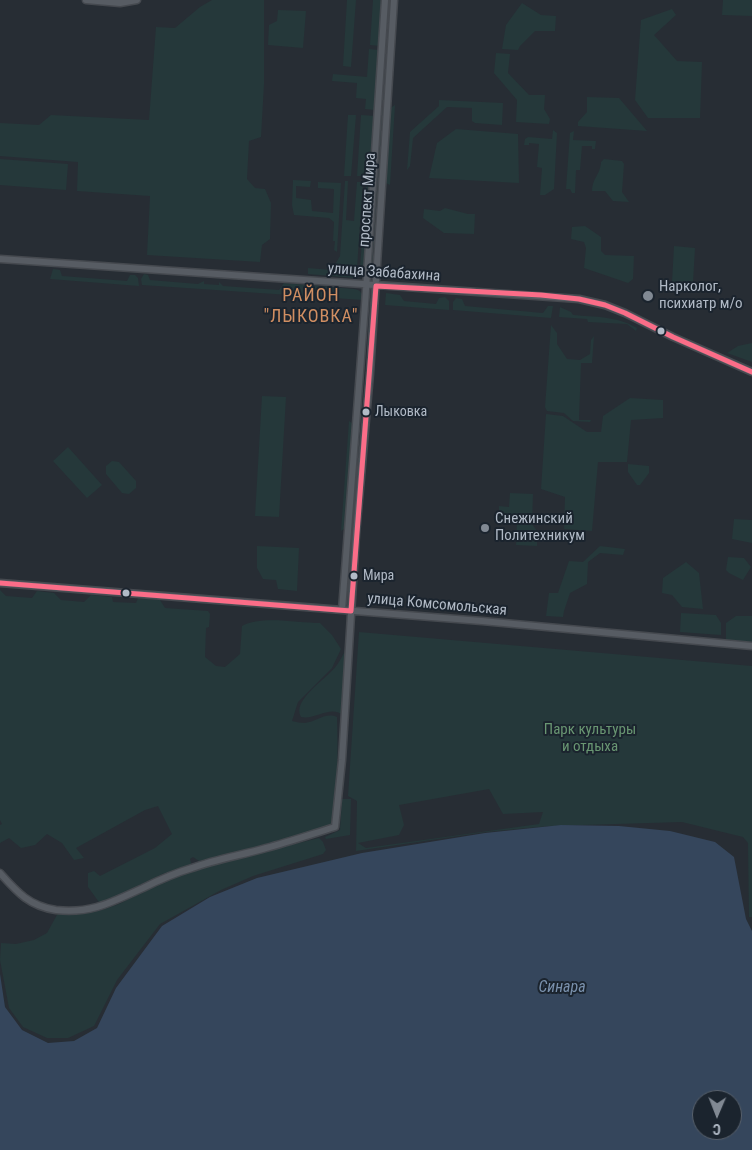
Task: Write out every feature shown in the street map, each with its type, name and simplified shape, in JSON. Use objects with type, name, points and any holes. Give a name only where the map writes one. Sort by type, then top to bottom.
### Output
[{"type":"street","points":[[86,0],[120,3],[137,0]]},
{"type":"street","name":"проспект Мира","points":[[342,610],[356,433],[385,0]]},
{"type":"street","name":"проспект Мира","points":[[0,873],[30,902],[46,908],[73,911],[99,908],[167,876],[336,827],[356,534],[370,373],[394,0]]},
{"type":"street","points":[[382,48],[390,48]]},
{"type":"street","name":"улица Забабахина","points":[[0,259],[578,299],[605,305],[625,313],[752,372]]},
{"type":"street","points":[[360,372],[370,373]]},
{"type":"street","points":[[356,433],[365,433]]},
{"type":"street","points":[[348,534],[356,534]]},
{"type":"street","name":"улица Комсомольская","points":[[0,582],[482,621],[752,646]]},
{"type":"green space","points":[[212,0],[264,0],[264,84],[261,137],[249,141],[247,179],[255,188],[265,189],[271,203],[270,239],[262,245],[260,262],[147,255],[150,196],[77,191],[78,162],[0,156],[0,123],[39,125],[51,115],[149,120],[156,27],[175,28],[200,7]]},
{"type":"green space","points":[[347,0],[356,0],[351,67],[343,66]]},
{"type":"green space","points":[[373,0],[382,0],[380,46],[370,45]]},
{"type":"green space","points":[[723,0],[752,0],[752,16],[722,15]]},
{"type":"green space","points":[[522,3],[541,15],[556,16],[555,31],[535,31],[518,50],[502,49],[506,25]]},
{"type":"green space","points":[[672,9],[676,15],[654,35],[677,61],[702,62],[700,118],[648,118],[635,100],[641,20]]},
{"type":"green space","points":[[278,10],[306,11],[303,48],[268,45],[269,25],[277,21]]},
{"type":"green space","points":[[369,49],[379,50],[375,110],[365,109],[366,99],[356,98],[357,83],[332,81],[333,74],[367,77]]},
{"type":"green space","points":[[496,53],[510,54],[508,73],[529,95],[545,95],[544,109],[550,119],[549,124],[516,122],[517,100],[494,73]]},
{"type":"green space","points":[[587,97],[619,98],[647,131],[578,126],[578,122],[587,112]]},
{"type":"green space","points":[[439,100],[503,103],[502,125],[475,123],[472,121],[472,108],[447,107],[413,138],[410,166],[407,170],[410,132],[439,106]]},
{"type":"green space","points":[[395,105],[390,185],[384,182],[389,109]]},
{"type":"green space","points":[[381,111],[383,111],[372,270],[369,269]]},
{"type":"green space","points":[[348,115],[356,115],[351,176],[344,176]]},
{"type":"green space","points":[[361,115],[375,116],[372,173],[366,176],[357,176]]},
{"type":"green space","points":[[456,129],[518,134],[519,183],[429,178],[437,143]]},
{"type":"green space","points":[[553,130],[557,133],[554,189],[545,195],[540,195],[542,168],[537,167],[539,144],[529,143],[529,145],[524,145],[525,139],[528,137],[552,139]]},
{"type":"green space","points":[[574,131],[573,140],[596,141],[595,149],[592,149],[592,146],[582,146],[580,170],[576,170],[575,193],[572,193],[570,189],[566,189],[570,133]]},
{"type":"green space","points":[[0,159],[68,164],[66,190],[0,185]]},
{"type":"green space","points":[[604,159],[622,161],[624,164],[622,192],[629,202],[613,201],[605,191],[592,191],[601,162]]},
{"type":"green space","points":[[293,180],[311,181],[310,187],[296,186],[296,198],[311,200],[312,211],[333,213],[334,189],[318,188],[318,182],[341,183],[337,252],[334,250],[335,241],[333,241],[334,222],[329,218],[294,215],[292,205]]},
{"type":"green space","points":[[345,181],[348,181],[346,220],[354,221],[357,182],[363,182],[357,268],[354,270],[333,268],[340,256]]},
{"type":"green space","points":[[366,183],[370,187],[365,268],[360,268]]},
{"type":"green space","points":[[445,208],[475,214],[474,234],[444,233],[423,218],[424,209],[440,211]]},
{"type":"green space","points":[[585,226],[601,237],[601,251],[605,255],[634,256],[633,279],[628,283],[584,268],[586,248],[584,242],[571,239],[572,227]]},
{"type":"green space","points":[[674,246],[695,248],[693,283],[672,282]]},
{"type":"green space","points":[[308,268],[354,272],[355,278],[308,274]]},
{"type":"green space","points":[[53,269],[60,270],[62,276],[127,281],[130,275],[135,275],[138,278],[139,286],[50,279]]},
{"type":"green space","points":[[144,274],[148,275],[150,280],[198,284],[204,281],[204,284],[219,285],[219,282],[223,286],[279,290],[284,283],[354,289],[361,293],[363,300],[142,285],[141,279]]},
{"type":"green space","points":[[386,293],[400,295],[404,301],[436,304],[439,298],[445,297],[449,301],[449,310],[385,305]]},
{"type":"green space","points":[[456,298],[462,299],[465,306],[543,313],[548,306],[553,306],[551,318],[453,310],[453,302]]},
{"type":"green space","points":[[560,307],[571,312],[573,315],[614,319],[622,321],[637,328],[636,331],[627,324],[588,322],[587,319],[559,317]]},
{"type":"green space","points":[[551,325],[557,333],[557,344],[567,359],[580,360],[590,354],[591,340],[594,336],[592,363],[581,363],[579,420],[591,420],[590,422],[573,421],[564,413],[547,411],[545,407]]},
{"type":"green space","points":[[752,343],[752,362],[727,353],[738,346]]},
{"type":"green space","points":[[262,396],[286,397],[279,517],[255,516]]},
{"type":"green space","points":[[630,398],[663,400],[663,418],[631,420],[627,462],[598,462],[592,531],[564,529],[565,497],[541,489],[546,414],[563,416],[587,432],[601,432],[603,416]]},
{"type":"green space","points":[[349,421],[353,424],[345,528],[341,531]]},
{"type":"green space","points":[[68,447],[102,485],[87,498],[53,461]]},
{"type":"green space","points":[[112,461],[119,462],[136,481],[136,488],[129,494],[122,493],[106,474],[106,466]]},
{"type":"green space","points":[[628,464],[649,466],[649,473],[640,485],[637,485],[628,472]]},
{"type":"green space","points":[[510,493],[533,494],[532,524],[537,531],[537,546],[516,545],[517,522],[499,521],[499,506],[509,507]]},
{"type":"green space","points":[[734,519],[752,520],[752,543],[732,539]]},
{"type":"green space","points":[[257,546],[299,548],[297,591],[278,589],[276,580],[263,579],[257,568]]},
{"type":"green space","points":[[600,546],[625,549],[623,555],[600,553],[588,562],[587,584],[570,593],[563,617],[546,616],[549,593],[558,593],[569,561],[583,562]]},
{"type":"green space","points":[[728,557],[744,558],[751,567],[743,580],[726,570]]},
{"type":"green space","points":[[686,562],[699,573],[703,609],[682,607],[672,595],[662,593],[663,578]]},
{"type":"green space","points":[[0,590],[6,596],[32,598],[37,591],[54,593],[61,600],[84,602],[91,595],[112,597],[113,602],[136,603],[138,598],[160,600],[165,608],[208,611],[210,614],[209,627],[206,628],[205,657],[216,666],[225,667],[240,654],[242,626],[269,620],[320,623],[332,635],[341,649],[332,668],[298,702],[292,721],[305,723],[325,716],[337,717],[337,772],[331,826],[223,856],[199,861],[193,857],[190,859],[192,867],[165,873],[139,885],[116,900],[101,905],[88,887],[88,873],[94,871],[100,876],[155,848],[172,834],[158,806],[145,810],[76,848],[84,858],[74,860],[62,843],[47,834],[35,845],[21,848],[9,838],[0,843],[0,825],[2,824],[0,820]]},
{"type":"green space","points":[[681,613],[716,615],[721,623],[721,635],[680,632]]},
{"type":"green space","points":[[736,616],[752,616],[752,642],[726,640],[726,623]]},
{"type":"green space","name":"Парк культуры и отдыха","points":[[359,632],[752,666],[752,917],[749,917],[748,843],[743,837],[682,822],[550,826],[486,832],[356,851],[357,801],[348,796]],"holes":[[[489,789],[503,814],[543,812],[539,824],[366,848],[358,843],[399,835],[404,825],[399,805]]]},
{"type":"green space","points":[[347,647],[344,716],[339,713],[329,712],[301,717],[299,710],[301,704],[312,689],[337,665]]},
{"type":"green space","points":[[342,799],[351,799],[350,835],[326,839],[325,837],[340,830]]},
{"type":"green space","points":[[319,838],[326,850],[323,854],[253,876],[221,890],[160,924],[117,980],[94,1026],[68,1038],[47,1038],[23,1027],[9,1008],[0,960],[1,943],[16,944],[34,940],[47,933],[58,913],[83,913],[102,910],[119,904],[168,879],[195,869]]},
{"type":"water","name":"Синара","points":[[561,825],[619,826],[670,831],[715,842],[734,857],[746,919],[752,931],[752,1150],[0,1150],[0,974],[5,1007],[22,1030],[48,1043],[74,1041],[97,1028],[116,988],[162,926],[210,897],[257,878],[362,853],[485,833]]},
{"type":"transit line","points":[[0,583],[351,611],[376,286],[541,295],[579,299],[605,305],[625,313],[673,337],[752,372]]},
{"type":"place","name":"Нарколог, психиатр м/о","points":[[648,296]]},
{"type":"place","name":"Лыковка","points":[[366,412]]},
{"type":"place","name":"Снежинский Политехникум","points":[[485,528]]},
{"type":"place","name":"Мира","points":[[354,576]]},
{"type":"district","name":"РАЙОН \"ЛЫКОВКА\"","points":[[311,306]]}]
